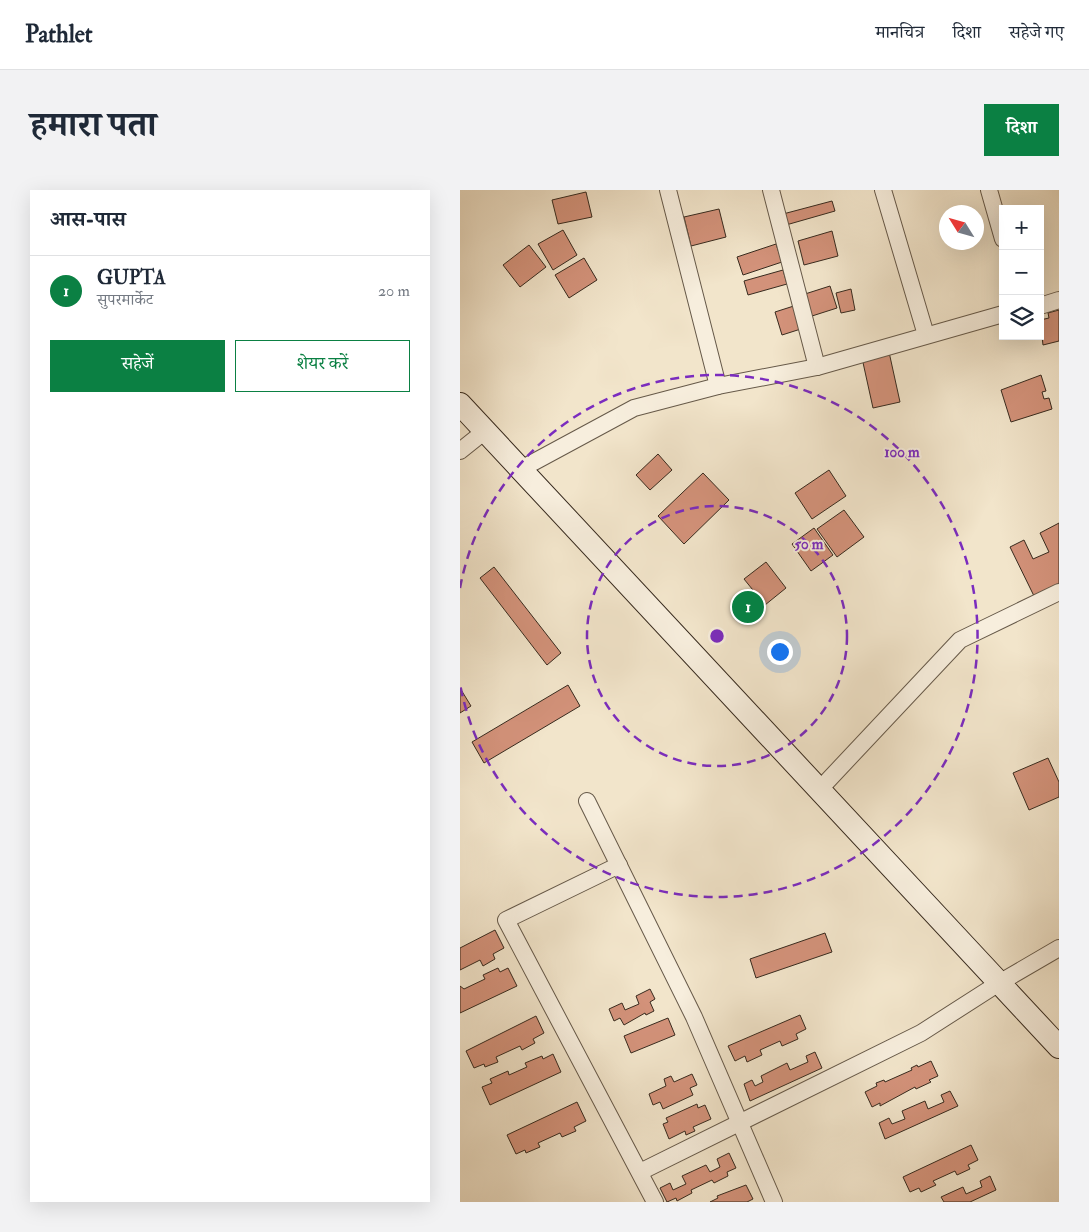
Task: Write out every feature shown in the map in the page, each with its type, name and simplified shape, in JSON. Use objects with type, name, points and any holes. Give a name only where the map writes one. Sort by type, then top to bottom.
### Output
[{"type":"main road","points":[[460,404],[1058,1046]]},
{"type":"street","points":[[668,190],[718,386]]},
{"type":"street","points":[[771,190],[816,367]]},
{"type":"street","points":[[883,190],[926,335]]},
{"type":"street","points":[[989,190],[999,225]]},
{"type":"street","points":[[1044,305],[1059,300]]},
{"type":"street","points":[[521,469],[634,408],[718,386],[816,367],[999,315]]},
{"type":"street","points":[[460,451],[485,431]]},
{"type":"street","points":[[819,790],[960,640],[1059,592]]},
{"type":"street","points":[[587,801],[694,1016],[774,1202]]},
{"type":"street","points":[[619,865],[506,920],[655,1202]]},
{"type":"street","points":[[640,1172],[920,1033],[1059,948]]},
{"type":"building","points":[[586,192],[592,217],[558,224],[552,200]]},
{"type":"building","points":[[832,201],[835,211],[786,225],[783,214]]},
{"type":"building","points":[[719,209],[726,237],[691,246],[684,217]]},
{"type":"building","points":[[563,230],[577,255],[553,270],[538,244]]},
{"type":"building","points":[[832,231],[838,256],[804,265],[798,241]]},
{"type":"building","points":[[776,244],[782,262],[743,275],[737,257]]},
{"type":"building","points":[[529,245],[546,267],[520,287],[503,265]]},
{"type":"building","points":[[584,258],[597,280],[569,298],[555,275]]},
{"type":"building","points":[[783,270],[787,284],[748,295],[744,281]]},
{"type":"building","points":[[830,286],[837,308],[812,316],[805,294]]},
{"type":"building","points":[[851,289],[855,310],[841,313],[836,293]]},
{"type":"building","points":[[800,304],[807,327],[782,335],[775,312]]},
{"type":"building","points":[[1059,310],[1059,341],[1043,345],[1044,319],[1049,318],[1048,313]]},
{"type":"building","points":[[889,352],[900,402],[873,408],[862,358]]},
{"type":"building","points":[[1041,375],[1046,391],[1042,392],[1044,399],[1049,398],[1052,409],[1011,422],[1001,390]]},
{"type":"building","points":[[658,454],[672,470],[650,490],[636,475]]},
{"type":"building","points":[[829,470],[846,496],[812,519],[795,493]]},
{"type":"building","points":[[703,473],[729,500],[684,544],[658,516]]},
{"type":"building","points":[[844,510],[864,537],[837,557],[817,529]]},
{"type":"building","points":[[1059,523],[1059,584],[1034,596],[1010,547],[1024,540],[1033,559],[1049,552],[1040,533]]},
{"type":"building","points":[[814,528],[833,555],[811,571],[792,544]]},
{"type":"building","points":[[766,562],[786,588],[765,605],[744,579]]},
{"type":"building","points":[[494,567],[561,653],[547,665],[480,578]]},
{"type":"building","points":[[568,685],[580,706],[484,763],[472,742]]},
{"type":"building","points":[[460,688],[471,706],[460,713]]},
{"type":"building","points":[[1048,758],[1059,782],[1059,797],[1029,810],[1013,773]]},
{"type":"building","points":[[495,930],[504,948],[493,954],[495,959],[483,966],[480,960],[460,970],[460,948]]},
{"type":"building","points":[[825,933],[832,952],[756,978],[750,959]]},
{"type":"building","points":[[498,968],[500,972],[508,968],[517,986],[460,1013],[460,986],[464,989],[485,979],[483,975]]},
{"type":"building","points":[[650,989],[655,999],[650,1002],[654,1011],[646,1015],[645,1013],[624,1025],[620,1018],[614,1021],[609,1009],[622,1003],[625,1010],[639,1004],[636,996]]},
{"type":"building","points":[[800,1015],[806,1029],[796,1034],[798,1039],[782,1046],[780,1041],[760,1050],[762,1055],[747,1062],[745,1056],[735,1061],[728,1046]]},
{"type":"building","points":[[536,1016],[544,1033],[533,1039],[535,1043],[522,1050],[520,1046],[496,1057],[498,1062],[485,1067],[484,1064],[474,1068],[466,1051]]},
{"type":"building","points":[[668,1018],[675,1035],[631,1053],[624,1036]]},
{"type":"building","points":[[815,1052],[822,1068],[750,1101],[744,1084],[752,1080],[755,1086],[763,1082],[761,1076],[787,1063],[790,1070],[808,1062],[806,1056]]},
{"type":"building","points":[[553,1054],[561,1072],[490,1105],[482,1087],[492,1083],[490,1079],[508,1071],[509,1075],[527,1067],[525,1063],[542,1056],[543,1059]]},
{"type":"building","points":[[931,1061],[938,1076],[929,1080],[931,1082],[916,1089],[915,1087],[880,1106],[880,1103],[872,1107],[865,1092],[877,1086],[876,1083],[884,1080],[885,1082],[912,1070],[911,1068],[917,1065],[918,1067]]},
{"type":"building","points":[[692,1074],[697,1085],[690,1088],[693,1095],[663,1109],[660,1102],[653,1105],[649,1094],[666,1086],[664,1079],[671,1076],[674,1082]]},
{"type":"building","points":[[950,1091],[958,1106],[885,1139],[879,1123],[889,1118],[892,1124],[905,1119],[902,1111],[925,1101],[928,1109],[944,1102],[941,1095]]},
{"type":"building","points":[[577,1102],[586,1121],[574,1127],[576,1131],[562,1137],[560,1133],[538,1143],[540,1147],[526,1153],[525,1150],[516,1154],[507,1135]]},
{"type":"building","points":[[697,1104],[698,1108],[705,1105],[711,1119],[693,1127],[695,1131],[686,1135],[685,1131],[669,1139],[663,1124],[668,1122],[666,1118]]},
{"type":"building","points":[[971,1145],[978,1160],[968,1165],[970,1169],[957,1175],[955,1171],[933,1181],[936,1185],[921,1192],[919,1188],[910,1192],[903,1177]]},
{"type":"building","points":[[729,1153],[736,1168],[727,1172],[728,1176],[714,1183],[712,1180],[691,1190],[692,1193],[677,1201],[676,1198],[667,1202],[660,1188],[670,1183],[673,1190],[686,1184],[682,1176],[706,1165],[710,1172],[720,1167],[717,1159]]},
{"type":"building","points":[[990,1176],[996,1190],[970,1202],[944,1202],[941,1197],[963,1187],[966,1194],[982,1187],[980,1181]]},
{"type":"building","points":[[746,1185],[753,1199],[747,1202],[710,1202],[718,1198],[717,1196]]},
{"type":"place","name":"GUPTA","points":[[748,607]]}]
